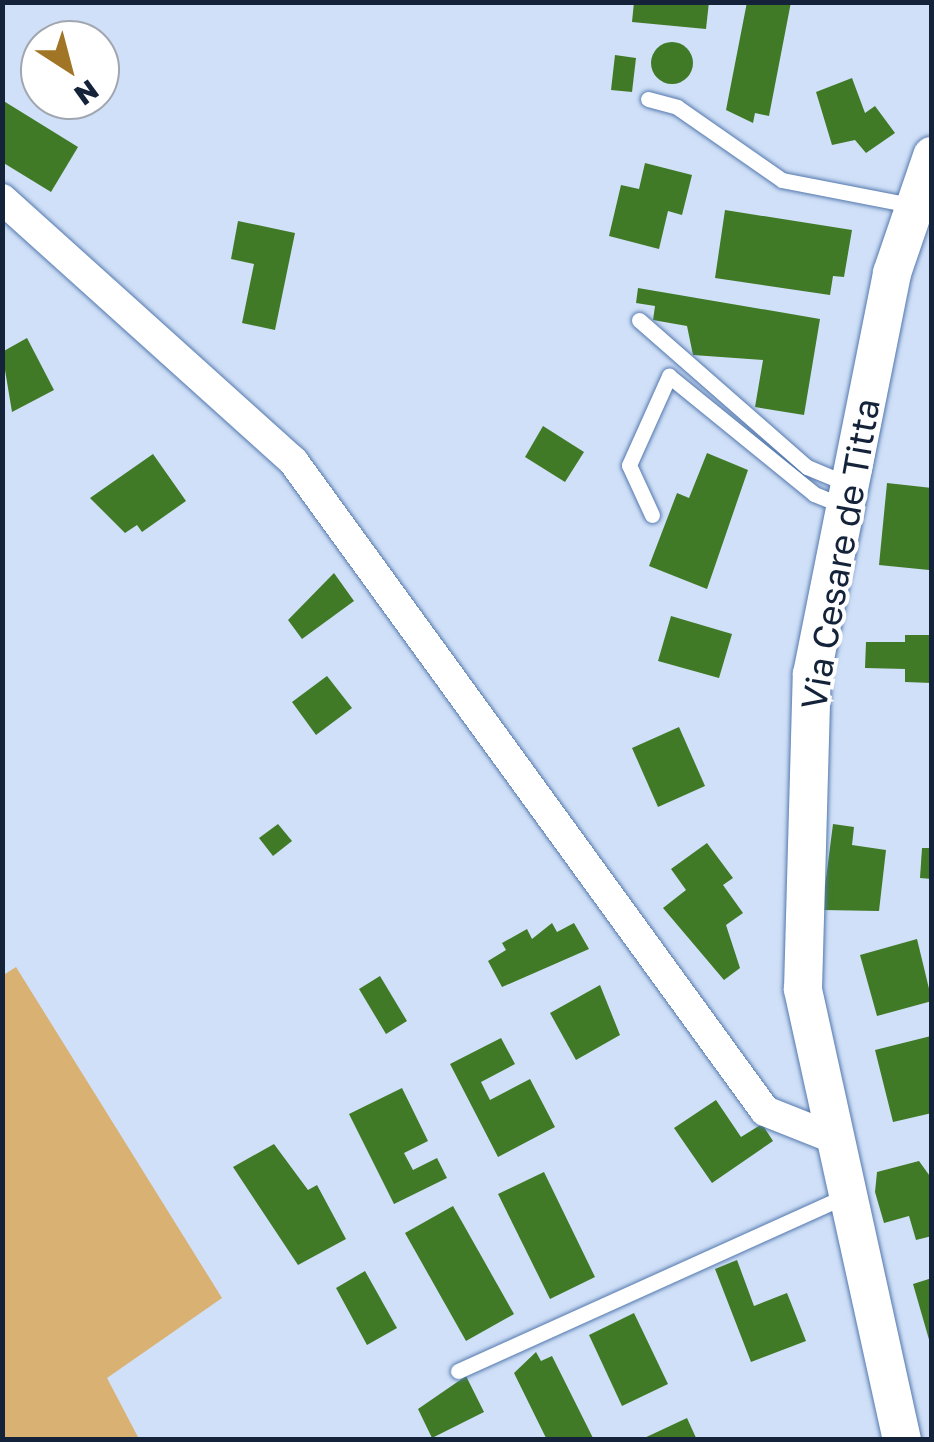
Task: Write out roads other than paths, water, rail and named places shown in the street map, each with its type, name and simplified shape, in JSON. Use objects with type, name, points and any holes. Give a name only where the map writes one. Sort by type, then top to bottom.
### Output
[{"type":"street","name":"Via Cesare de Titta","points":[[902,1440],[802,989],[812,674],[892,273],[932,156]]},
{"type":"street","points":[[2,198],[293,460],[766,1111],[834,1138]]},
{"type":"lane","points":[[648,99],[678,108],[782,180],[916,206]]},
{"type":"lane","points":[[640,320],[807,467],[848,496]]},
{"type":"lane","points":[[652,515],[629,465],[669,376],[814,494],[848,496]]},
{"type":"lane","points":[[458,1371],[846,1196]]}]
